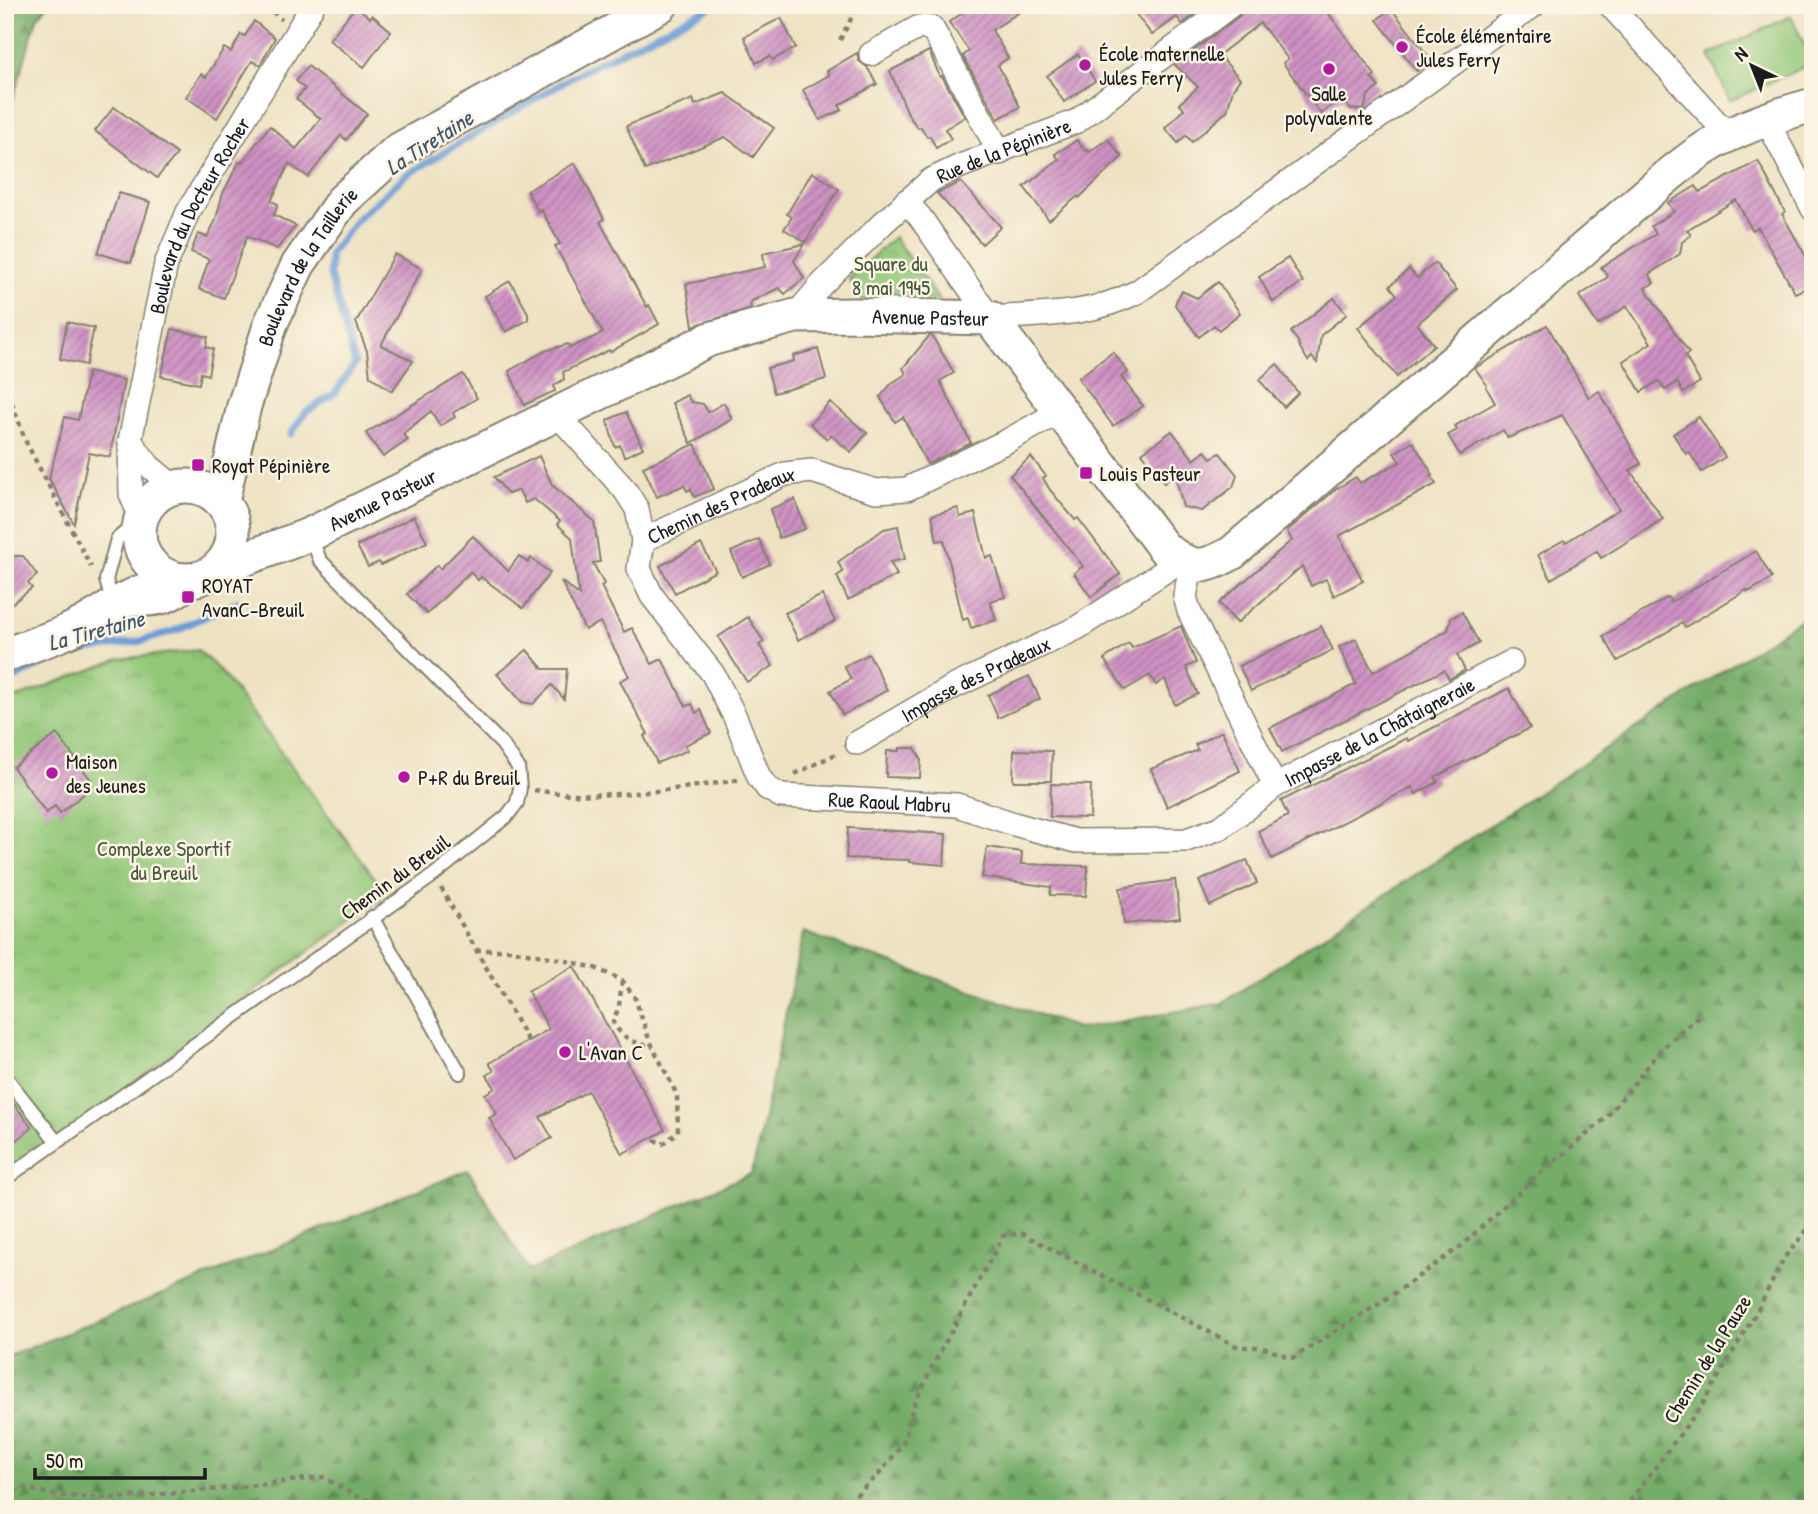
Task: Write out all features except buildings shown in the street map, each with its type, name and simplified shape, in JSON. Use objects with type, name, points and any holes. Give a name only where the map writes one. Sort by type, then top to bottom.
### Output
[{"type":"main road","name":"Boulevard de la Taillerie","points":[[227,509],[244,406],[271,323],[298,265],[342,201],[397,151],[661,5]]},
{"type":"main road","points":[[989,318],[1164,548],[1186,563],[1208,566],[1232,553],[1668,175],[1728,135],[1766,119],[1813,105]]},
{"type":"main road","name":"Avenue Pasteur","points":[[217,569],[295,540],[710,339],[795,316],[989,318]]},
{"type":"main road","name":"Boulevard de la Taillerie","points":[[182,486],[206,472],[244,406]]},
{"type":"main road","points":[[113,604],[132,574],[148,505],[159,494],[182,486],[207,490],[227,509],[295,540]]},
{"type":"main road","points":[[5,655],[69,630],[113,604],[153,586],[200,579],[217,569],[229,555],[234,536],[227,509]]},
{"type":"main road","points":[[141,535],[151,565],[165,575],[181,580]]},
{"type":"street","name":"Boulevard du Docteur Rocher","points":[[141,535],[131,494],[130,442],[166,264],[188,212],[313,5]]},
{"type":"street","name":"Rue de la Pépinière","points":[[795,316],[821,285],[931,180],[1077,121],[1231,5]]},
{"type":"street","name":"Avenue Pasteur","points":[[989,318],[1080,312],[1112,304],[1137,292],[1534,5]]},
{"type":"street","points":[[1610,5],[1728,135]]},
{"type":"street","points":[[871,54],[919,27],[932,28],[1000,153]]},
{"type":"street","points":[[1766,119],[1813,208]]},
{"type":"street","points":[[906,201],[920,217],[989,318]]},
{"type":"street","name":"Chemin des Pradeaux","points":[[555,413],[625,490],[637,509],[643,540],[785,474],[813,471],[876,491],[907,488],[1007,441],[1061,411]]},
{"type":"street","points":[[130,442],[149,466],[182,486]]},
{"type":"street","points":[[643,540],[639,569],[652,596],[713,674],[763,783]]},
{"type":"street","name":"Impasse des Pradeaux","points":[[857,743],[953,687],[1077,628],[1186,563]]},
{"type":"street","name":"Impasse de la Châtaigneraie","points":[[1186,563],[1185,596],[1189,611],[1275,786],[1511,662]]},
{"type":"street","name":"Rue Raoul Mabru","points":[[763,783],[780,796],[957,804],[1014,824],[1076,841],[1186,841],[1220,828],[1275,786]]},
{"type":"lane","points":[[295,540],[320,560],[502,744],[518,766],[520,788]]},
{"type":"lane","points":[[113,604],[137,611],[159,609],[188,597],[217,569]]},
{"type":"lane","name":"Chemin du Breuil","points":[[5,1179],[434,875],[507,816],[517,803],[520,788]]},
{"type":"lane","points":[[372,917],[460,1073]]},
{"type":"lane","points":[[5,1076],[57,1142]]},
{"type":"path","points":[[840,40],[858,5]]},
{"type":"path","points":[[5,384],[26,442],[113,604]]},
{"type":"path","points":[[520,788],[553,793],[642,793],[763,783],[857,743]]},
{"type":"path","points":[[434,875],[528,1041]]},
{"type":"path","points":[[476,950],[510,950],[544,956],[595,968],[622,980],[635,998],[653,1048],[677,1095],[678,1132],[663,1144],[650,1138]]},
{"type":"path","points":[[622,980],[619,1006],[612,1022],[618,1032],[634,1043],[653,1048]]},
{"type":"path","points":[[841,1509],[880,1473],[902,1444],[914,1407],[932,1367],[1003,1236],[1021,1233],[1238,1347],[1260,1347],[1293,1358],[1382,1302],[1460,1247],[1532,1180],[1605,1119],[1662,1049],[1702,1014]]},
{"type":"path","name":"Chemin de la Pauze","points":[[1624,1509],[1702,1405],[1761,1304],[1784,1258],[1813,1223]]},
{"type":"path","points":[[5,1497],[21,1486],[58,1496],[120,1498],[242,1487],[323,1476],[356,1496],[394,1509]]},
{"type":"green space","points":[[5,5],[48,5],[37,18],[5,126]]},
{"type":"green space","points":[[1791,16],[1813,63],[1730,101],[1709,55]]},
{"type":"green space","name":"Square du 8 mai 1945","points":[[894,237],[939,300],[861,300],[849,279]]},
{"type":"green space","points":[[1813,611],[1813,1509],[5,1509],[5,1358],[468,1170],[529,1271],[752,1173],[803,932],[1080,1029],[1222,1003]]},
{"type":"green space","name":"Complexe Sportif du Breuil","points":[[198,650],[222,673],[380,885],[382,898],[5,1180],[5,702],[119,659]]},
{"type":"waterway","name":"La Tiretaine","points":[[291,434],[305,413],[335,393],[355,364],[330,275],[330,254],[358,218],[405,176],[455,146],[579,73],[714,5]]},
{"type":"waterway","name":"La Tiretaine","points":[[5,683],[63,654],[141,641],[174,631],[237,602]]},
{"type":"place","name":"École élémentaire Jules Ferry","points":[[1402,47]]},
{"type":"place","name":"École maternelle Jules Ferry","points":[[1085,65]]},
{"type":"place","name":"Salle polyvalente","points":[[1329,69]]},
{"type":"place","name":"Royat Pépinière","points":[[198,465]]},
{"type":"place","name":"Louis Pasteur","points":[[1086,473]]},
{"type":"place","name":"ROYAT AvanC-Breuil","points":[[188,597]]},
{"type":"place","name":"Maison des Jeunes","points":[[52,773]]},
{"type":"place","name":"P+R du Breuil","points":[[404,777]]},
{"type":"place","name":"L'Avan C","points":[[565,1052]]}]
